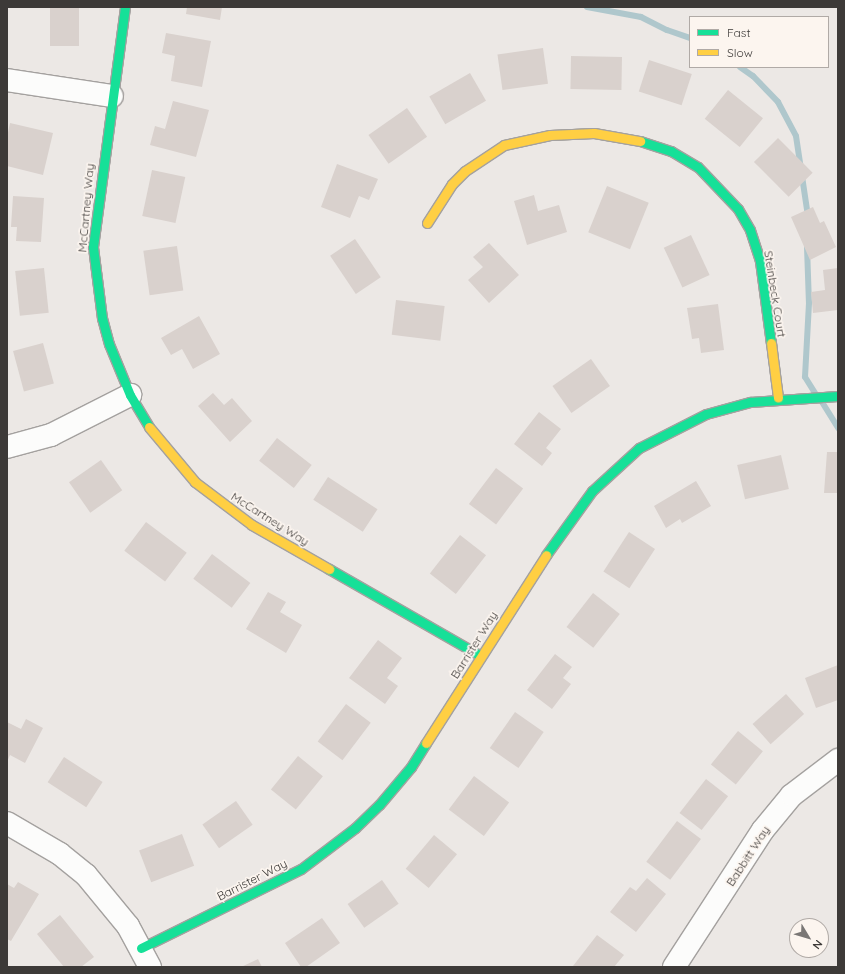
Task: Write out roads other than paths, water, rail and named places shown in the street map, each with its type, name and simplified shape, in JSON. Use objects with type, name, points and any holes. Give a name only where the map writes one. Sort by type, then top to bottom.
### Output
[{"type":"street","name":"McCartney Way","points":[[125,7],[100,180],[94,254],[102,318],[130,395],[159,441],[195,482],[213,497],[252,526],[481,656]]},
{"type":"street","points":[[7,80],[112,96]]},
{"type":"street","name":"Steinbeck Court","points":[[427,223],[452,184],[465,171],[488,153],[512,142],[550,135],[594,133],[628,137],[671,151],[698,167],[716,182],[738,209],[750,230],[760,261],[778,398]]},
{"type":"street","points":[[7,447],[51,435],[130,395]]},
{"type":"street","name":"Barrister Way","points":[[146,958],[301,869],[355,828],[411,767],[551,547],[592,491],[620,463],[645,444],[706,414],[750,402],[778,398],[838,396]]},
{"type":"street","name":"Babbitt Way","points":[[674,967],[764,830],[792,795],[838,760]]},
{"type":"street","points":[[7,823],[60,854],[86,875],[128,926],[146,958]]},
{"type":"waterway","points":[[587,7],[641,17],[667,30],[689,38]]},
{"type":"waterway","points":[[741,68],[753,76],[778,102],[796,136],[808,216]]},
{"type":"waterway","points":[[807,247],[809,303],[805,377],[815,393]]},
{"type":"waterway","points":[[822,402],[838,428]]}]
